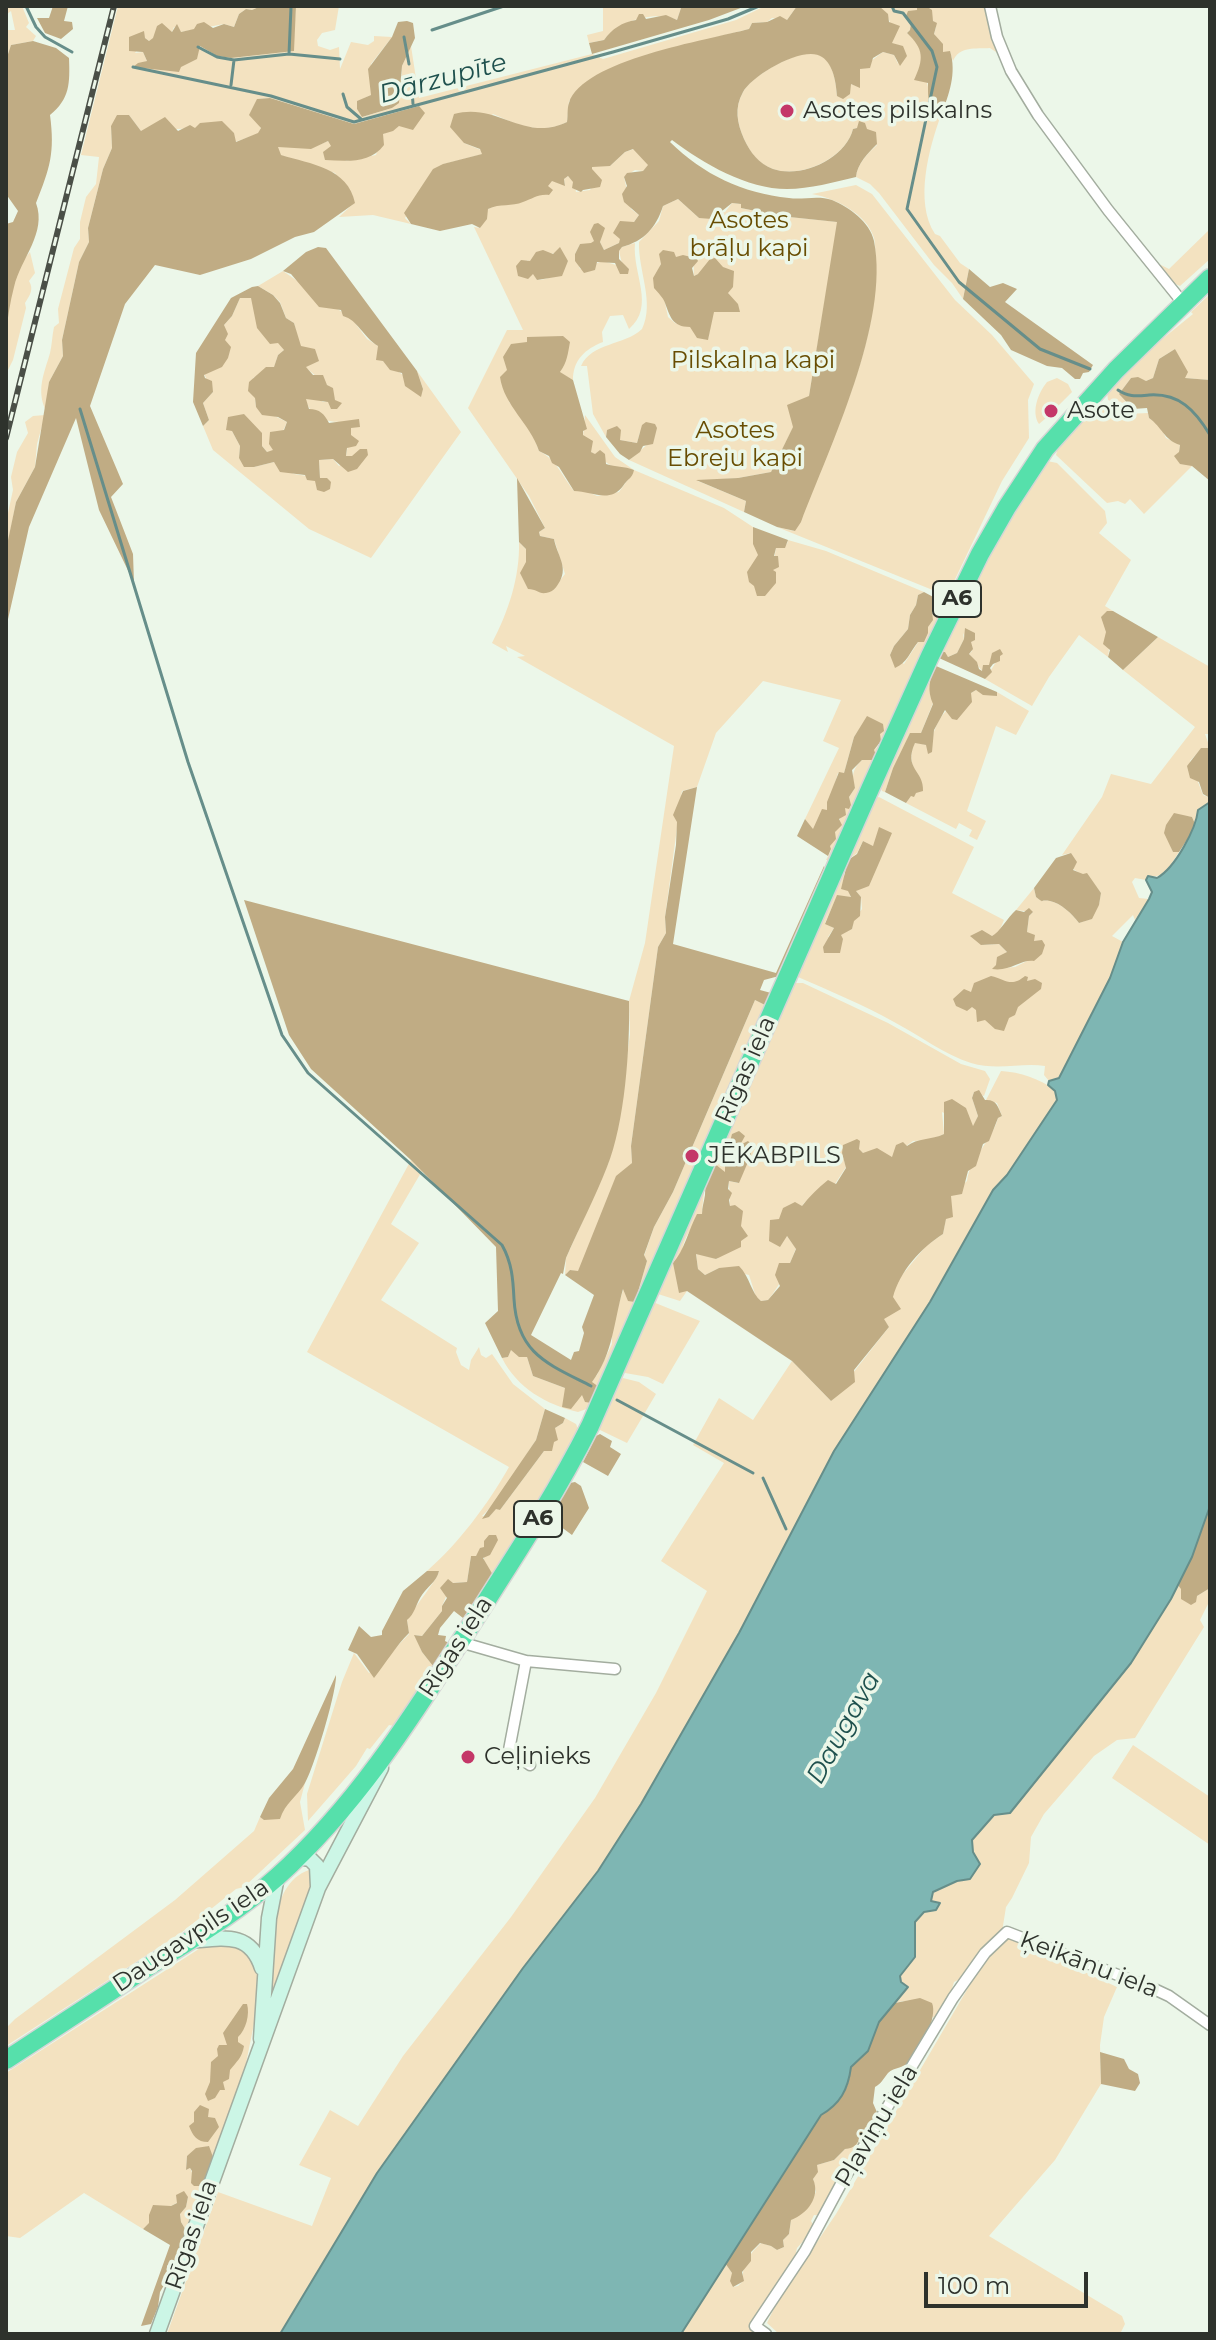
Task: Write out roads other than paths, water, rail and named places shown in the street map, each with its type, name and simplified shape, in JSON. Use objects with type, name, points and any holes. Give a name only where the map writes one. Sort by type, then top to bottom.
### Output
[{"type":"highway","name":"A6","points":[[1183,303],[1210,278]]},
{"type":"highway","name":"Rīgas iela","points":[[387,1753],[566,1473],[590,1426],[930,656],[1007,507],[1052,440],[1183,303]]},
{"type":"highway","name":"Daugavpils iela","points":[[6,2060],[190,1941],[277,1877],[336,1817],[387,1753]]},
{"type":"main road","name":"Rīgas iela","points":[[157,2334],[318,1888],[361,1810],[387,1753]]},
{"type":"main road","points":[[298,1857],[310,1859],[317,1866],[318,1888]]},
{"type":"main road","points":[[261,2039],[269,1918],[277,1877]]},
{"type":"main road","points":[[190,1941],[226,1937],[240,1941],[258,1955],[265,1975]]},
{"type":"street","points":[[990,6],[997,37],[1011,71],[1038,115],[1108,210],[1183,303]]},
{"type":"street","points":[[460,1642],[526,1661],[615,1669]]},
{"type":"street","points":[[526,1661],[509,1750],[530,1765]]},
{"type":"street","name":"Ķeikānu iela","points":[[1007,1932],[1154,1989],[1210,2025]]},
{"type":"street","name":"Pļaviņu iela","points":[[766,2334],[755,2326],[805,2251],[841,2184],[953,1998],[985,1953],[1007,1932]]},
{"type":"water","name":"Daugava","points":[[1210,802],[1210,1506],[1192,1557],[1171,1599],[1131,1663],[1010,1813],[994,1815],[972,1840],[973,1852],[980,1864],[970,1879],[957,1881],[933,1892],[931,1901],[940,1903],[936,1910],[924,1912],[915,1922],[915,1957],[900,1976],[901,1982],[908,1987],[879,2022],[868,2051],[851,2067],[842,2096],[821,2115],[681,2334],[280,2334],[377,2173],[523,1968],[598,1871],[641,1804],[739,1633],[834,1451],[930,1302],[993,1190],[1007,1175],[1057,1100],[1055,1091],[1048,1085],[1049,1081],[1059,1078],[1110,978],[1123,942],[1149,899],[1152,892],[1146,880],[1148,876],[1157,878],[1171,866],[1189,837],[1198,810]]},
{"type":"waterway","name":"Dārzupīte","points":[[26,6],[36,27],[45,37],[72,52]]},
{"type":"waterway","points":[[432,30],[504,6]]},
{"type":"waterway","name":"Dārzupīte","points":[[133,67],[271,96],[354,122],[613,52],[728,19],[759,6]]},
{"type":"waterway","name":"Dārzupīte","points":[[892,6],[894,11],[903,13],[932,51],[937,67],[907,209],[959,282],[1040,349],[1090,369]]},
{"type":"waterway","points":[[289,54],[291,7]]},
{"type":"waterway","points":[[404,37],[409,64]]},
{"type":"waterway","points":[[198,47],[217,57],[234,60]]},
{"type":"waterway","points":[[231,85],[234,60],[289,54],[340,59]]},
{"type":"waterway","points":[[411,76],[413,104]]},
{"type":"waterway","points":[[343,94],[347,107],[361,119]]},
{"type":"waterway","name":"Dārzupīte","points":[[1118,390],[1129,395],[1160,395],[1178,400],[1192,411],[1210,435]]},
{"type":"waterway","points":[[80,409],[188,762],[282,1035],[308,1073],[502,1245],[511,1271],[516,1318],[528,1345],[561,1371],[591,1386]]},
{"type":"waterway","points":[[617,1400],[753,1473]]},
{"type":"waterway","points":[[763,1478],[786,1529]]},
{"type":"railway","points":[[6,438],[114,6]]},
{"type":"place","name":"Asotes pilskalns","points":[[787,111]]},
{"type":"place","name":"Asote","points":[[1051,411]]},
{"type":"place","name":"JĒKABPILS","points":[[692,1156]]},
{"type":"place","name":"Ceļinieks","points":[[468,1757]]},
{"type":"park label","name":"Asotes brāļu kapi","points":[[749,235]]},
{"type":"park label","name":"Pilskalna kapi","points":[[753,361]]},
{"type":"park label","name":"Asotes Ebreju kapi","points":[[735,445]]}]
